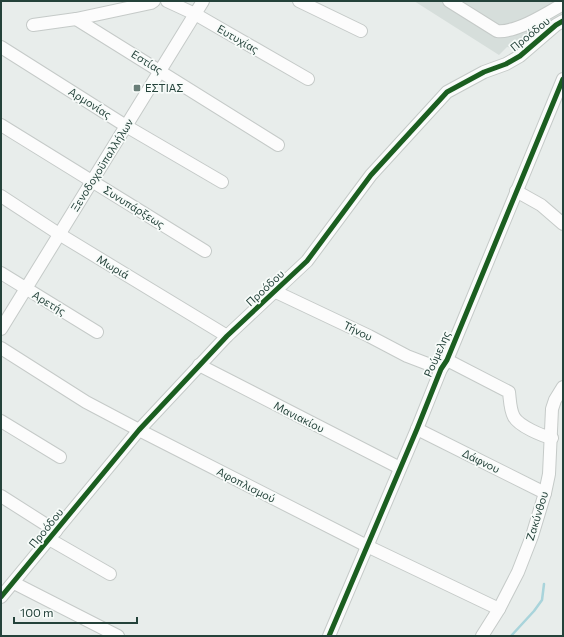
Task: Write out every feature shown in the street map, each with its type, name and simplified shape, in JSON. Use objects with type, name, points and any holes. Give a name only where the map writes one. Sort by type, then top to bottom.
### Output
[{"type":"street","points":[[33,25],[76,19],[151,3],[154,1]]},
{"type":"street","name":"Ευτυχίας","points":[[167,1],[195,14],[308,79]]},
{"type":"street","name":"Ξενοδοχοϋπαλλήλων","points":[[1,328],[203,1]]},
{"type":"street","points":[[299,1],[361,31]]},
{"type":"street","points":[[449,1],[497,31],[505,32],[536,19],[563,4]]},
{"type":"street","name":"Εστίας","points":[[76,19],[278,145]]},
{"type":"street","name":"Προόδου","points":[[1,598],[139,430],[227,336],[307,262],[371,175],[447,92],[484,72],[506,64],[520,56],[556,25],[563,21]]},
{"type":"street","name":"Αρμονίας","points":[[1,47],[126,126],[222,182]]},
{"type":"street","name":"Ρούμελης","points":[[329,636],[417,430],[563,79]]},
{"type":"street","name":"Συνυπάρξεως","points":[[1,125],[204,252]]},
{"type":"street","points":[[516,191],[541,205],[563,224]]},
{"type":"street","name":"Μωριά","points":[[1,196],[59,234],[227,336]]},
{"type":"street","name":"Αρετής","points":[[1,273],[97,332]]},
{"type":"street","name":"Τήνου","points":[[276,292],[369,336],[407,356],[444,364],[509,392],[510,405],[514,417],[524,426],[543,436],[552,438]]},
{"type":"street","name":"Αφοπλισμού","points":[[1,348],[86,402],[139,430],[367,546],[499,609]]},
{"type":"street","name":"Μανιακίου","points":[[199,365],[400,468]]},
{"type":"street","name":"Ζακύνθου","points":[[482,636],[499,609],[518,572],[532,536],[545,494],[549,474],[552,438],[552,409],[555,400],[563,387]]},
{"type":"street","points":[[1,421],[60,457]]},
{"type":"street","name":"Δάφνου","points":[[417,430],[545,494]]},
{"type":"street","points":[[1,496],[53,535],[110,574]]},
{"type":"street","points":[[14,582],[118,636]]},
{"type":"shaded area","points":[[414,1],[563,1],[563,14],[541,27],[519,49],[507,47],[499,55]]},
{"type":"waterway","points":[[511,636],[542,600],[544,584]]},
{"type":"cycle path","points":[[1,597],[139,430],[227,336],[307,261],[371,175],[447,92],[484,72],[506,64],[520,56],[556,25],[563,21]]},
{"type":"cycle path","points":[[329,636],[441,369],[447,360],[563,79]]},
{"type":"place","name":"ΕΣΤΙΑΣ","points":[[137,88]]}]
